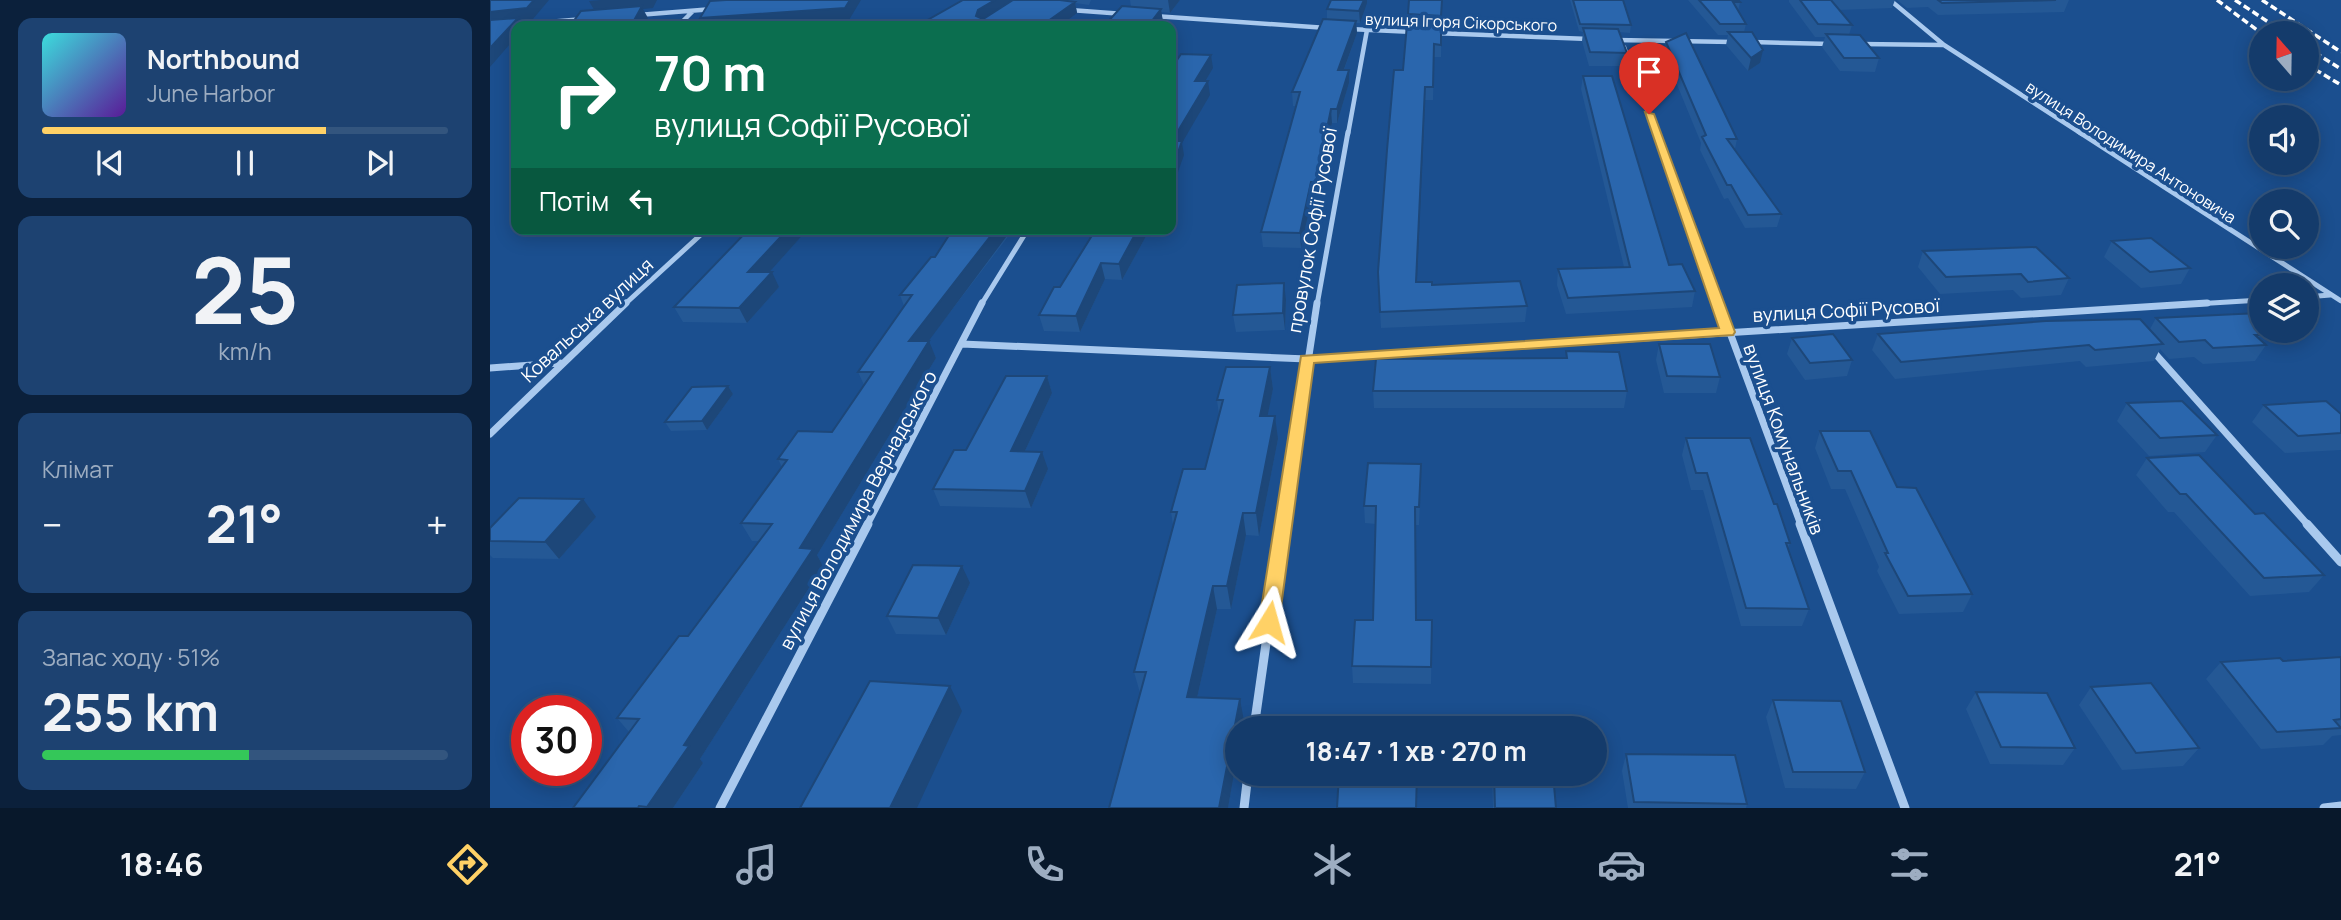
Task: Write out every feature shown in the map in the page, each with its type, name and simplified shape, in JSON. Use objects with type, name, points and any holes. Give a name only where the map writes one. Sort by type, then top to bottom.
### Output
[{"type":"street","name":"вулиця Володимира Антоновича","points":[[1890,0],[1944,45],[2341,301]]},
{"type":"street","points":[[626,16],[719,8]]},
{"type":"street","points":[[1060,8],[1137,15]]},
{"type":"street","points":[[683,21],[694,10]]},
{"type":"street","name":"вулиця Ігоря Сікорського","points":[[1150,16],[1367,30],[1600,39]]},
{"type":"street","points":[[1170,21],[1173,17]]},
{"type":"street","points":[[562,21],[585,19]]},
{"type":"street","points":[[504,26],[511,25]]},
{"type":"street","name":"провулок Софії Русової","points":[[1256,716],[1307,359],[1367,30]]},
{"type":"street","points":[[1611,40],[1836,44]]},
{"type":"street","name":"вулиця Комунальників","points":[[1621,40],[1905,808]]},
{"type":"street","points":[[1850,44],[1944,45]]},
{"type":"street","name":"Ковальська вулиця","points":[[490,434],[561,363],[700,235]]},
{"type":"street","name":"вулиця Володимира Вернадського","points":[[720,808],[996,276],[1024,235]]},
{"type":"street","points":[[2319,296],[2331,295]]},
{"type":"street","name":"вулиця Софії Русової","points":[[962,344],[1307,359],[2249,301]]},
{"type":"street","points":[[2116,309],[2125,319]]},
{"type":"street","points":[[2143,340],[2341,562]]},
{"type":"street","points":[[490,368],[561,363]]},
{"type":"street","points":[[1244,808],[1247,786]]},
{"type":"street","points":[[2325,808],[2341,806]]},
{"type":"building","points":[[490,0],[534,0],[527,8],[490,12]]},
{"type":"building","points":[[850,0],[845,8],[700,18],[710,1]]},
{"type":"building","points":[[963,0],[995,0],[978,10],[976,16],[983,19],[1013,0],[1075,2],[1048,21],[926,21]]},
{"type":"building","points":[[1331,0],[1364,0],[1359,11],[1327,9]]},
{"type":"building","points":[[1409,0],[1442,0],[1441,16],[1408,14]]},
{"type":"building","points":[[1573,0],[1623,0],[1631,25],[1580,24]]},
{"type":"building","points":[[1699,0],[1738,0],[1740,2],[1733,2],[1746,24],[1720,24]]},
{"type":"building","points":[[1800,0],[1831,0],[1852,25],[1818,24]]},
{"type":"building","points":[[1938,0],[2056,0],[1942,3]]},
{"type":"building","points":[[642,6],[634,21],[574,21],[581,11]]},
{"type":"building","points":[[1122,6],[1161,9],[1152,21],[1108,21]]},
{"type":"building","points":[[518,18],[511,21],[511,26],[490,48],[490,20]]},
{"type":"building","points":[[1323,19],[1356,21],[1338,70],[1349,70],[1337,109],[1331,109],[1316,182],[1311,182],[1300,233],[1261,232],[1300,92],[1292,92]]},
{"type":"building","points":[[1407,24],[1441,25],[1441,45],[1434,44],[1433,87],[1425,87],[1416,282],[1432,282],[1432,285],[1520,281],[1527,306],[1380,312],[1378,272],[1394,70],[1403,70]]},
{"type":"building","points":[[1583,28],[1618,29],[1627,53],[1590,52]]},
{"type":"building","points":[[1728,32],[1752,32],[1763,50],[1751,58]]},
{"type":"building","points":[[1686,33],[1737,139],[1727,139],[1781,214],[1748,215],[1731,185],[1727,185],[1702,137],[1706,135],[1666,42]]},
{"type":"building","points":[[1826,34],[1860,35],[1879,58],[1844,58]]},
{"type":"building","points":[[1181,54],[1211,55],[1195,81],[1208,81],[1176,134],[1176,62]]},
{"type":"building","points":[[1583,76],[1612,76],[1669,265],[1682,264],[1695,291],[1568,298],[1558,269],[1630,267]]},
{"type":"building","points":[[1176,141],[1182,141],[1176,158]]},
{"type":"building","points":[[743,235],[782,235],[748,272],[772,272],[739,308],[674,307]]},
{"type":"building","points":[[949,235],[991,235],[909,341],[929,341],[800,548],[813,549],[684,745],[689,746],[647,807],[573,808],[589,786],[602,786],[602,769],[639,719],[617,718],[679,636],[688,636],[772,524],[741,523],[787,460],[778,459],[798,431],[832,432],[873,372],[858,372],[912,295],[900,295],[931,257],[935,257]]},
{"type":"building","points":[[1092,235],[1135,235],[1119,264],[1101,263],[1076,316],[1039,315],[1054,287],[1060,287]]},
{"type":"building","points":[[2151,238],[2190,268],[2150,272],[2112,241]]},
{"type":"building","points":[[2036,247],[2069,278],[2028,282],[2021,274],[1946,277],[1923,251]]},
{"type":"building","points":[[1284,283],[1283,313],[1233,315],[1237,285]]},
{"type":"building","points":[[2249,313],[2249,343],[2266,345],[2213,348],[2205,340],[2179,342],[2156,318]]},
{"type":"building","points":[[2140,319],[2163,344],[2095,350],[2089,345],[1901,362],[1878,334],[2046,321]]},
{"type":"building","points":[[1833,334],[1852,360],[1810,363],[1792,338]]},
{"type":"building","points":[[1659,344],[1710,344],[1720,377],[1667,376]]},
{"type":"building","points":[[1566,351],[1619,352],[1627,391],[1373,391],[1376,359],[1567,358]]},
{"type":"building","points":[[1226,367],[1270,367],[1260,416],[1275,416],[1256,513],[1243,513],[1227,586],[1213,586],[1187,697],[1240,699],[1237,716],[1225,716],[1225,777],[1219,808],[1109,808],[1146,672],[1134,672],[1177,512],[1171,512],[1183,469],[1205,469],[1223,400],[1217,400]]},
{"type":"building","points":[[1006,376],[1047,376],[1011,451],[1042,452],[1025,491],[933,489],[954,450],[966,450]]},
{"type":"building","points":[[728,386],[702,421],[665,422],[692,387]]},
{"type":"building","points":[[2182,401],[2217,435],[2160,438],[2127,403]]},
{"type":"building","points":[[2326,401],[2341,414],[2341,433],[2298,436],[2264,405]]},
{"type":"building","points":[[1820,431],[1870,431],[1897,487],[1916,488],[1972,594],[1908,596],[1885,553],[1888,553],[1851,471],[1838,471]]},
{"type":"building","points":[[1686,438],[1750,438],[1774,504],[1777,504],[1790,543],[1786,543],[1809,609],[1746,608],[1707,473],[1696,473]]},
{"type":"building","points":[[2199,455],[2255,514],[2264,513],[2324,575],[2264,578],[2186,494],[2180,494],[2147,458]]},
{"type":"building","points":[[1368,463],[1421,464],[1419,507],[1415,507],[1416,620],[1432,620],[1431,667],[1352,666],[1355,620],[1373,620],[1376,506],[1364,506]]},
{"type":"building","points":[[519,498],[583,499],[545,542],[490,541],[490,528]]},
{"type":"building","points":[[913,565],[962,566],[938,618],[887,616]]},
{"type":"building","points":[[2341,657],[2341,719],[2334,720],[2341,728],[2277,732],[2221,662],[2280,658],[2283,661]]},
{"type":"building","points":[[870,681],[950,686],[890,808],[800,808]]},
{"type":"building","points":[[2151,683],[2199,748],[2136,753],[2091,687]]},
{"type":"building","points":[[1976,692],[2047,693],[2075,748],[2001,747]]},
{"type":"building","points":[[1773,700],[1841,701],[1865,772],[1793,772]]},
{"type":"building","points":[[1626,754],[1735,755],[1747,804],[1634,802]]},
{"type":"building","points":[[1338,786],[1417,786],[1416,808],[1337,808]]},
{"type":"building","points":[[1494,786],[1554,786],[1556,808],[1495,808]]},
{"type":"railway","points":[[2217,0],[2249,24]]},
{"type":"railway","points":[[2235,0],[2267,21]]},
{"type":"railway","points":[[2262,0],[2341,52]]},
{"type":"railway","points":[[2319,55],[2341,69]]},
{"type":"railway","points":[[2319,72],[2341,85]]},
{"type":"route","points":[[1269,622],[1307,359],[1728,332],[1649,114]]}]
